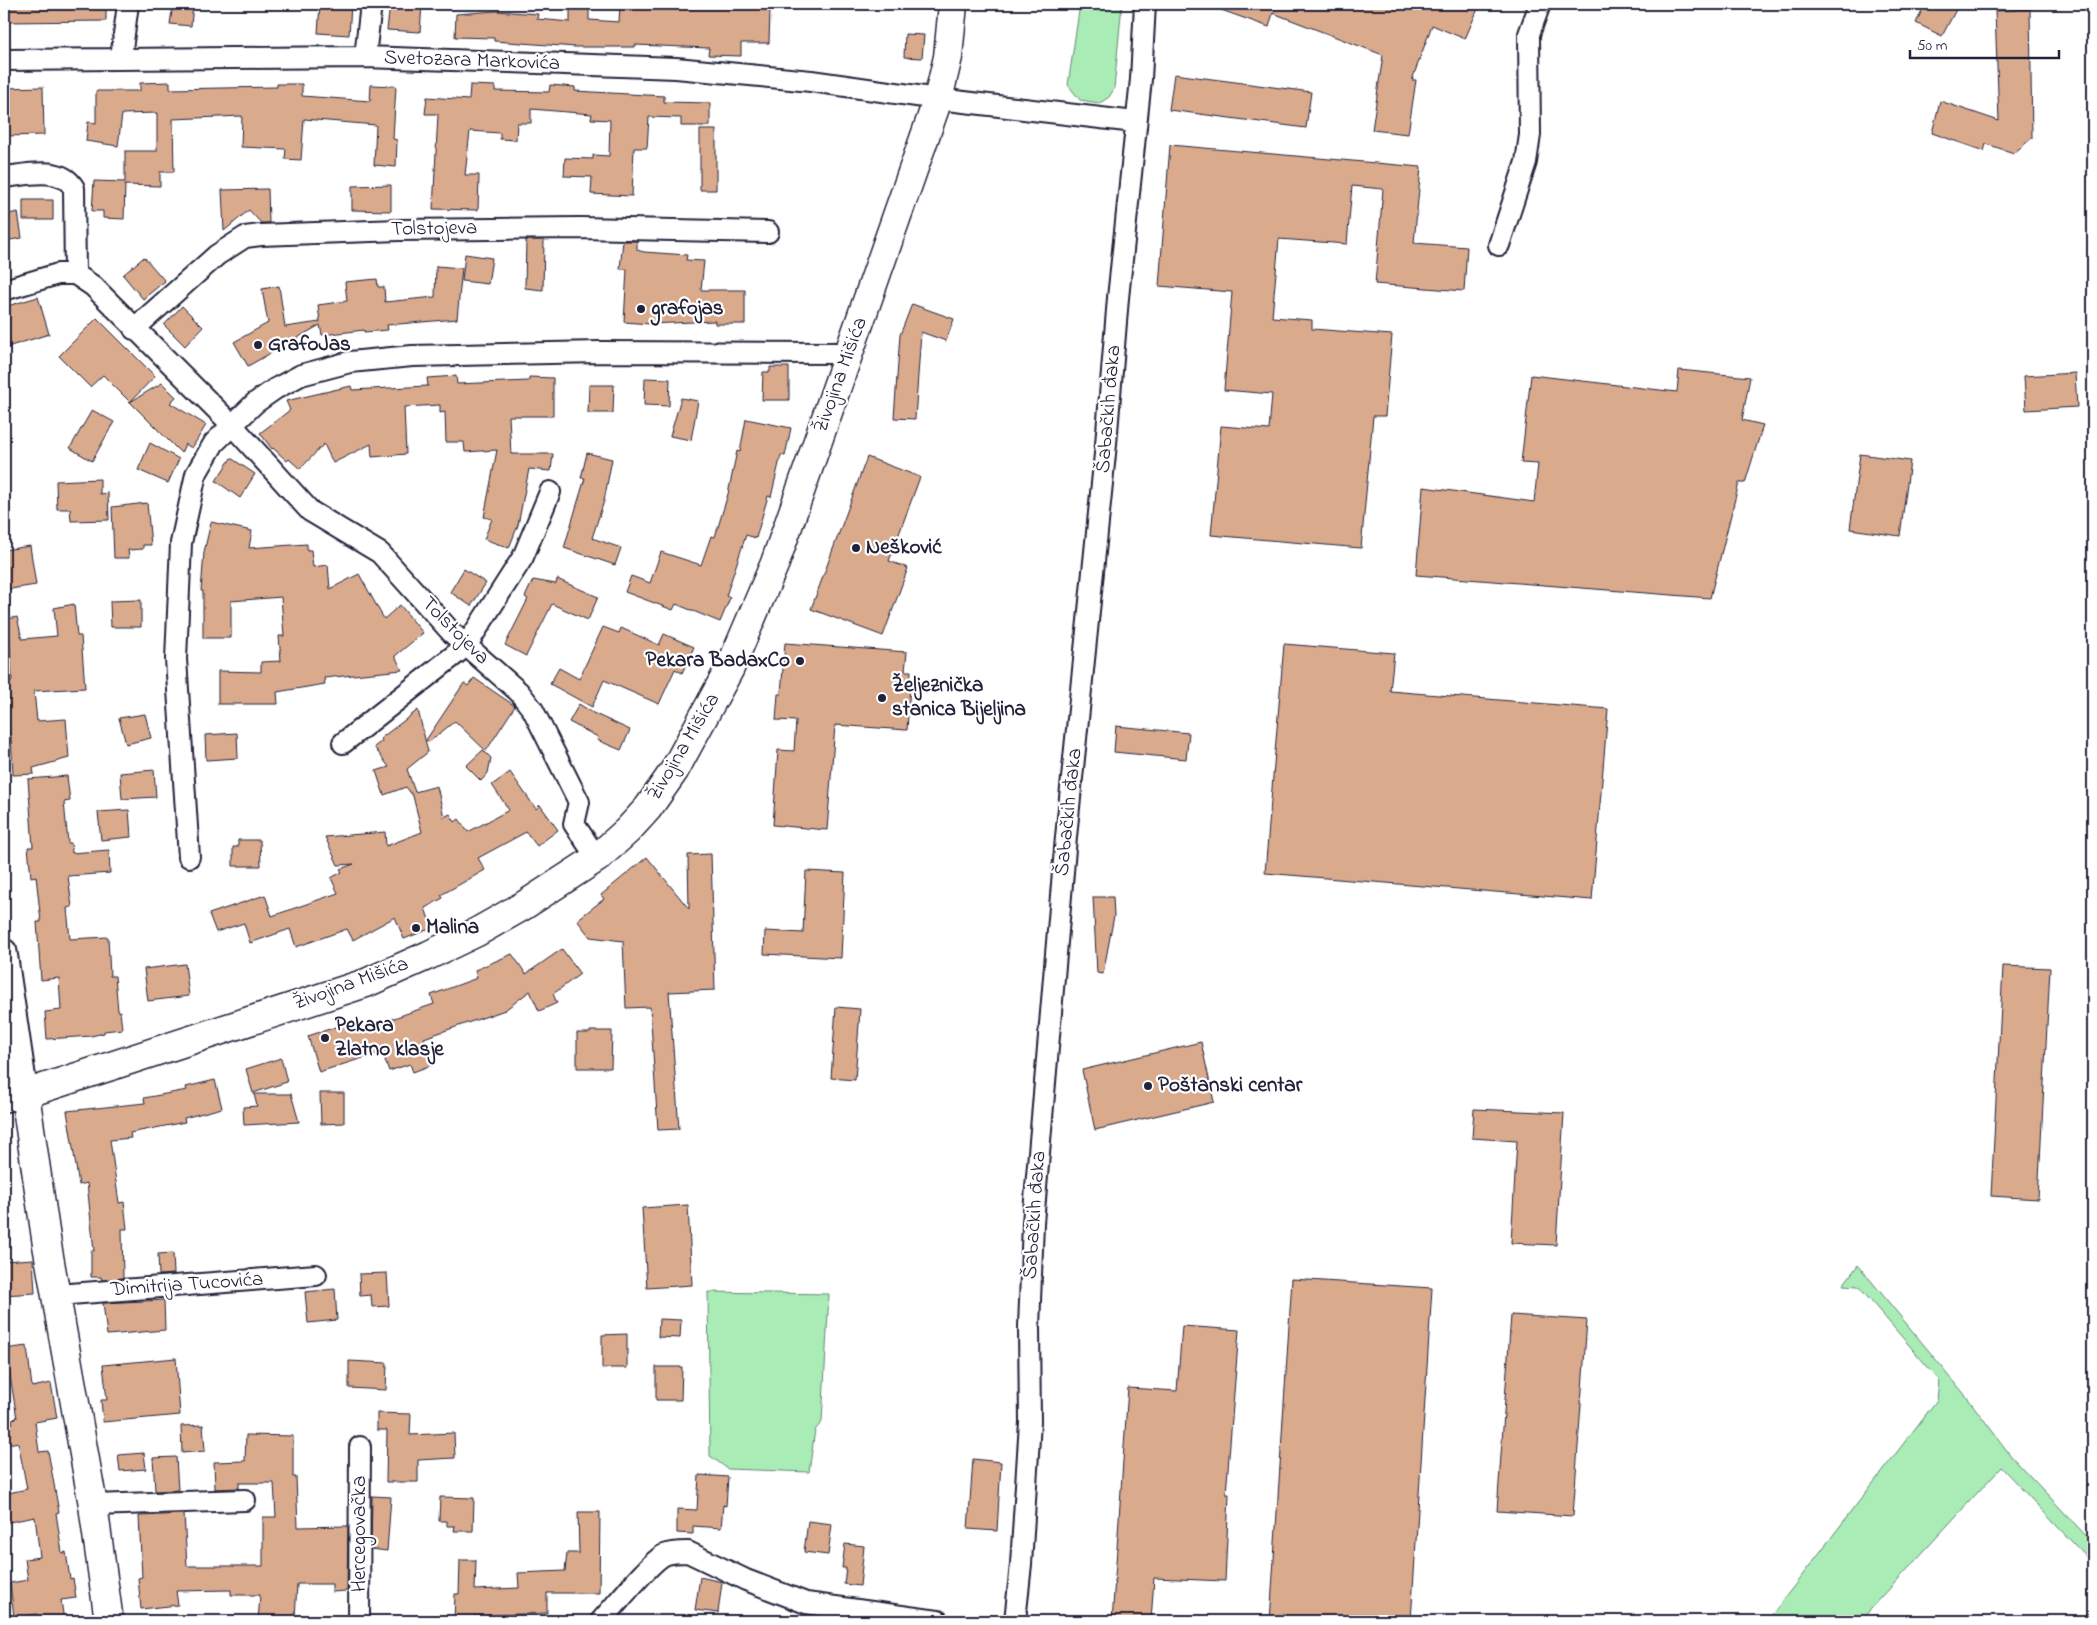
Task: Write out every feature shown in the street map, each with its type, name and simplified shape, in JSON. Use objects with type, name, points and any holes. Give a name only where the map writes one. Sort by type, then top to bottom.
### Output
[{"type":"main road","name":"Živojina Mišića","points":[[14,1097],[366,982],[477,932],[523,906],[597,858],[628,830],[654,800],[674,771],[730,668],[776,563],[938,99],[948,58],[953,4]]},
{"type":"main road","points":[[14,1097],[30,1135],[93,1505],[109,1621]]},
{"type":"street","points":[[121,57],[128,4]]},
{"type":"street","points":[[365,57],[371,4]]},
{"type":"street","name":"Šabačkih đaka","points":[[1015,1621],[1021,1564],[1030,1422],[1029,1327],[1034,1213],[1066,837],[1106,444],[1135,122],[1141,79],[1145,4]]},
{"type":"street","points":[[1499,245],[1526,162],[1530,134],[1529,34],[1540,4]]},
{"type":"street","name":"Svetozara Markovića","points":[[4,60],[121,57],[365,57],[676,68],[811,81],[938,99],[1135,122]]},
{"type":"street","points":[[4,177],[40,174],[59,175],[69,180],[74,188],[75,274],[58,274],[4,290]]},
{"type":"street","name":"Tolstojeva","points":[[134,329],[217,255],[245,237],[399,230],[580,228],[768,232]]},
{"type":"street","name":"Tolstojeva","points":[[75,274],[93,286],[232,425],[310,511],[380,553],[466,646],[519,692],[533,710],[579,802],[574,824],[597,858]]},
{"type":"street","points":[[189,857],[176,658],[181,544],[196,474],[214,443],[256,403],[301,375],[350,362],[412,356],[600,352],[849,353]]},
{"type":"street","points":[[343,743],[466,646],[523,556],[550,492]]},
{"type":"street","points":[[4,952],[14,1097]]},
{"type":"street","name":"Dimitrija Tucovića","points":[[57,1294],[316,1275]]},
{"type":"street","name":"Hercegovačka","points":[[359,1621],[360,1446]]},
{"type":"street","points":[[93,1505],[245,1500]]},
{"type":"street","points":[[601,1621],[664,1555],[688,1552],[754,1583],[806,1603],[938,1621]]},
{"type":"green space","points":[[1080,4],[1122,4],[1114,89],[1109,97],[1100,103],[1080,100],[1068,85]]},
{"type":"green space","points":[[1858,1265],[1966,1396],[2011,1456],[2093,1543],[2093,1564],[2001,1467],[1860,1621],[1767,1621],[1937,1400],[1939,1380],[1858,1286],[1843,1285]]},
{"type":"green space","points":[[708,1292],[829,1294],[822,1422],[815,1430],[809,1472],[728,1469],[710,1456]]},
{"type":"building","points":[[4,4],[106,4],[106,21],[4,22]]},
{"type":"building","points":[[173,4],[193,4],[191,26],[170,24]]},
{"type":"building","points":[[320,4],[351,5],[349,35],[318,33]]},
{"type":"building","points":[[390,4],[422,4],[420,32],[387,30]]},
{"type":"building","points":[[570,4],[589,4],[589,20],[619,22],[620,4],[745,4],[744,8],[770,9],[769,43],[741,43],[741,56],[708,55],[709,48],[635,45],[635,47],[576,47],[494,41],[494,38],[455,37],[456,14],[496,11],[538,14],[537,19],[570,22]]},
{"type":"building","points":[[1211,4],[1480,4],[1465,39],[1432,25],[1412,80],[1416,80],[1408,134],[1372,130],[1383,55],[1273,13],[1269,27],[1210,6]]},
{"type":"building","points":[[1925,4],[1959,4],[1942,36],[1916,23]]},
{"type":"building","points":[[2030,9],[2032,138],[2014,153],[1986,144],[1984,151],[1932,133],[1940,101],[1999,121],[1995,11]]},
{"type":"building","points":[[905,34],[924,35],[922,58],[904,57]]},
{"type":"building","points":[[1174,74],[1311,92],[1306,128],[1169,110]]},
{"type":"building","points":[[170,82],[170,89],[277,87],[277,84],[302,84],[302,96],[370,101],[371,85],[396,86],[393,139],[397,140],[396,167],[374,165],[376,125],[304,119],[301,160],[285,159],[286,149],[241,147],[242,116],[173,119],[174,172],[160,172],[160,186],[125,185],[124,219],[103,218],[103,211],[92,211],[94,181],[125,182],[125,151],[157,151],[157,113],[122,114],[118,146],[86,141],[88,122],[96,123],[96,91],[140,91],[140,83]]},
{"type":"building","points":[[470,85],[495,86],[495,91],[549,92],[550,85],[575,87],[575,91],[664,96],[664,102],[710,103],[710,126],[681,126],[681,118],[649,117],[647,148],[634,148],[632,196],[591,194],[592,177],[564,176],[565,158],[593,159],[593,155],[609,156],[610,120],[591,119],[592,114],[531,109],[531,123],[517,123],[516,140],[500,139],[500,133],[470,131],[465,175],[479,175],[478,210],[433,209],[438,114],[425,114],[427,97],[469,100]]},
{"type":"building","points":[[43,87],[44,135],[4,136],[4,88]]},
{"type":"building","points":[[700,130],[716,130],[716,190],[700,190]]},
{"type":"building","points":[[1170,145],[1421,167],[1414,243],[1467,247],[1464,291],[1375,284],[1383,189],[1352,186],[1347,244],[1279,239],[1272,317],[1312,320],[1312,329],[1392,335],[1385,416],[1373,416],[1361,548],[1211,535],[1221,426],[1269,430],[1272,394],[1224,390],[1232,292],[1159,286]]},
{"type":"building","points":[[391,185],[391,211],[352,210],[352,186]]},
{"type":"building","points":[[268,189],[269,223],[261,223],[249,210],[224,231],[222,190]]},
{"type":"building","points":[[23,200],[53,200],[53,220],[23,220]]},
{"type":"building","points":[[18,212],[22,238],[4,241],[4,215]]},
{"type":"building","points":[[526,240],[544,240],[543,290],[525,288]]},
{"type":"building","points":[[623,241],[637,241],[637,250],[644,252],[687,255],[686,260],[704,261],[701,290],[745,290],[745,324],[715,324],[715,321],[650,324],[624,322],[627,269],[620,269]]},
{"type":"building","points":[[465,254],[492,258],[488,284],[462,281]]},
{"type":"building","points":[[144,257],[165,281],[143,299],[123,275]]},
{"type":"building","points":[[436,266],[462,268],[457,319],[387,325],[388,330],[364,332],[364,330],[322,335],[320,325],[248,366],[234,342],[268,323],[262,289],[279,286],[285,327],[320,322],[318,305],[347,301],[345,282],[377,279],[378,287],[384,287],[385,302],[435,297]]},
{"type":"building","points":[[38,297],[49,334],[4,348],[4,307]]},
{"type":"building","points":[[912,304],[954,319],[946,341],[921,332],[915,419],[894,418],[900,335]]},
{"type":"building","points":[[182,306],[203,327],[185,346],[164,325]]},
{"type":"building","points":[[97,318],[155,376],[130,402],[103,375],[90,387],[59,356]]},
{"type":"building","points":[[770,367],[789,367],[789,400],[762,400],[763,372],[770,372]]},
{"type":"building","points":[[1679,370],[1750,377],[1742,420],[1763,425],[1745,483],[1739,483],[1710,598],[1416,575],[1423,487],[1534,502],[1538,464],[1521,463],[1531,375],[1677,392]]},
{"type":"building","points":[[2075,373],[2077,407],[2026,410],[2024,376]]},
{"type":"building","points":[[456,376],[457,384],[529,381],[529,377],[553,378],[553,416],[509,416],[511,454],[553,454],[551,471],[529,469],[518,525],[509,548],[484,539],[492,519],[484,517],[497,450],[465,452],[464,442],[446,442],[445,412],[440,413],[440,405],[404,407],[406,454],[372,457],[371,444],[333,463],[324,444],[300,469],[289,459],[287,461],[272,449],[260,433],[290,410],[286,401],[351,386],[352,390],[428,386],[427,378]]},
{"type":"building","points":[[645,378],[670,379],[669,406],[644,405]]},
{"type":"building","points":[[162,383],[176,397],[170,403],[206,425],[192,448],[185,444],[181,453],[130,402]]},
{"type":"building","points":[[589,385],[614,385],[613,413],[588,413]]},
{"type":"building","points":[[681,398],[698,401],[691,440],[670,436]]},
{"type":"building","points":[[92,410],[114,422],[92,461],[70,448]]},
{"type":"building","points":[[746,419],[791,428],[785,456],[781,455],[771,497],[768,496],[756,538],[746,535],[726,596],[730,598],[720,622],[676,604],[673,610],[625,592],[631,576],[650,583],[661,552],[701,565],[711,536],[715,537],[728,494],[737,451],[740,452]]},
{"type":"building","points":[[150,443],[179,459],[168,483],[138,470]]},
{"type":"building","points":[[587,453],[612,459],[604,501],[592,538],[621,548],[615,565],[564,548],[585,478],[581,478]]},
{"type":"building","points":[[1860,454],[1910,461],[1900,536],[1850,529]]},
{"type":"building","points":[[867,457],[920,477],[889,561],[908,568],[883,636],[811,609]]},
{"type":"building","points":[[231,458],[255,474],[240,498],[216,481]]},
{"type":"building","points":[[100,479],[100,494],[108,493],[109,520],[71,521],[70,509],[57,509],[56,481]]},
{"type":"building","points":[[147,503],[151,545],[143,545],[143,549],[128,550],[129,558],[114,558],[112,507]]},
{"type":"building","points":[[211,522],[252,531],[249,548],[307,544],[307,550],[311,550],[313,567],[328,565],[330,589],[359,574],[384,619],[400,605],[423,633],[395,656],[402,670],[324,678],[325,684],[277,692],[278,704],[218,704],[218,671],[261,672],[261,662],[281,661],[279,636],[284,636],[281,597],[231,601],[231,638],[203,638],[203,591],[201,591],[204,552]]},
{"type":"building","points":[[30,546],[36,585],[4,590],[4,550]]},
{"type":"building","points":[[464,569],[486,583],[471,606],[450,592]]},
{"type":"building","points":[[557,579],[598,597],[588,620],[552,604],[526,656],[505,645],[528,599],[525,597],[533,580],[556,584]]},
{"type":"building","points":[[141,600],[141,627],[111,627],[110,601]]},
{"type":"building","points":[[74,604],[77,636],[81,636],[85,688],[34,691],[37,721],[66,719],[69,758],[33,768],[34,774],[13,775],[11,735],[9,735],[6,710],[4,710],[4,681],[12,681],[10,645],[4,647],[4,620],[17,617],[22,639],[57,636],[54,608]]},
{"type":"building","points":[[603,627],[619,633],[621,628],[659,645],[664,634],[694,647],[682,673],[675,669],[659,704],[604,680],[592,707],[550,684],[559,668],[579,679]]},
{"type":"building","points":[[785,643],[907,652],[905,671],[911,671],[907,730],[835,725],[827,830],[773,825],[778,750],[794,751],[796,721],[776,720],[778,694],[781,694]]},
{"type":"building","points":[[1284,644],[1394,653],[1390,691],[1608,709],[1592,900],[1265,873]]},
{"type":"building","points":[[474,678],[515,706],[486,751],[455,721],[429,742],[426,740],[464,683],[468,686]]},
{"type":"building","points":[[579,704],[593,713],[630,730],[621,750],[597,740],[598,737],[569,722]]},
{"type":"building","points":[[418,710],[428,752],[407,769],[415,792],[437,786],[444,817],[450,814],[455,822],[459,819],[468,832],[509,810],[492,785],[510,772],[536,809],[540,805],[558,830],[537,846],[526,832],[478,858],[485,870],[441,895],[443,898],[425,908],[432,928],[404,939],[395,917],[353,940],[347,929],[296,947],[290,929],[250,943],[244,923],[216,932],[209,914],[265,895],[272,916],[338,893],[331,878],[342,872],[340,869],[354,864],[338,865],[325,837],[385,832],[386,846],[422,832],[413,796],[406,787],[384,795],[376,771],[389,767],[374,747],[382,741],[381,738]]},
{"type":"building","points":[[145,714],[151,738],[126,744],[119,718]]},
{"type":"building","points":[[1116,726],[1189,733],[1186,759],[1114,752]]},
{"type":"building","points":[[237,733],[238,758],[206,760],[205,735]]},
{"type":"building","points":[[483,750],[491,758],[488,773],[481,781],[466,766]]},
{"type":"building","points":[[154,770],[156,797],[122,799],[120,773]]},
{"type":"building","points":[[67,776],[70,801],[64,802],[68,843],[71,843],[72,853],[109,850],[110,873],[68,876],[72,907],[67,908],[70,939],[108,937],[110,976],[115,976],[118,1011],[120,1011],[122,1029],[104,1031],[104,1033],[91,1036],[47,1039],[45,1012],[61,1010],[59,978],[41,980],[37,922],[41,922],[36,876],[31,877],[28,847],[33,847],[28,779]]},
{"type":"building","points":[[129,810],[131,837],[101,840],[98,812]]},
{"type":"building","points":[[238,840],[260,840],[261,866],[233,866],[233,847],[238,847]]},
{"type":"building","points":[[711,854],[715,990],[669,992],[679,1129],[658,1130],[650,1007],[626,1008],[623,941],[590,937],[577,920],[604,899],[601,895],[647,857],[689,909],[688,855]]},
{"type":"building","points":[[806,871],[845,873],[841,958],[764,954],[765,931],[803,933]]},
{"type":"building","points":[[1093,897],[1113,897],[1114,916],[1103,974],[1097,973]]},
{"type":"building","points":[[562,949],[580,974],[553,994],[557,1003],[539,1011],[530,991],[505,1010],[424,1038],[434,1064],[413,1072],[410,1064],[389,1071],[382,1052],[319,1072],[308,1036],[354,1021],[357,1031],[434,1004],[431,995],[477,978],[475,970],[512,954],[526,974]]},
{"type":"building","points":[[185,964],[189,996],[148,1001],[144,969]]},
{"type":"building","points":[[2003,966],[2050,968],[2038,1199],[1991,1196]]},
{"type":"building","points":[[836,1007],[860,1009],[855,1080],[831,1078]]},
{"type":"building","points":[[590,1031],[612,1031],[611,1068],[577,1068],[577,1033],[590,1033]]},
{"type":"building","name":"Poštanski centar","points":[[1201,1042],[1214,1102],[1095,1130],[1082,1070]]},
{"type":"building","points":[[281,1058],[287,1082],[253,1093],[246,1069]]},
{"type":"building","points":[[215,1080],[222,1108],[184,1118],[185,1122],[130,1133],[131,1138],[110,1140],[119,1203],[124,1202],[127,1229],[122,1229],[123,1278],[102,1280],[101,1277],[91,1277],[91,1251],[94,1251],[87,1183],[79,1185],[67,1111],[145,1103],[144,1098],[187,1090],[186,1087]]},
{"type":"building","points":[[320,1093],[344,1093],[344,1123],[321,1124]]},
{"type":"building","points":[[254,1094],[291,1094],[299,1122],[244,1125],[243,1107],[257,1106]]},
{"type":"building","points":[[1474,1109],[1564,1113],[1556,1245],[1511,1243],[1517,1141],[1472,1138]]},
{"type":"building","points":[[688,1205],[692,1285],[647,1288],[642,1208]]},
{"type":"building","points":[[173,1253],[174,1274],[159,1275],[158,1254]]},
{"type":"building","points":[[33,1259],[35,1293],[4,1295],[4,1261]]},
{"type":"building","points":[[387,1273],[389,1306],[372,1307],[371,1295],[360,1296],[359,1274]]},
{"type":"building","points":[[1292,1279],[1432,1288],[1411,1621],[1270,1621]]},
{"type":"building","points":[[335,1289],[337,1320],[308,1323],[305,1292]]},
{"type":"building","points":[[164,1300],[165,1330],[107,1335],[103,1303]]},
{"type":"building","points":[[1511,1315],[1587,1320],[1573,1516],[1497,1511]]},
{"type":"building","points":[[659,1319],[681,1320],[680,1338],[658,1337]]},
{"type":"building","points":[[1182,1326],[1239,1330],[1226,1494],[1229,1494],[1225,1581],[1154,1578],[1151,1621],[1112,1621],[1128,1388],[1177,1391]]},
{"type":"building","points":[[627,1334],[627,1368],[602,1368],[602,1335]]},
{"type":"building","points":[[27,1346],[32,1387],[51,1383],[57,1418],[35,1422],[39,1452],[48,1451],[59,1512],[56,1513],[62,1553],[66,1552],[70,1579],[73,1578],[76,1598],[61,1600],[64,1621],[38,1621],[37,1614],[14,1617],[10,1583],[28,1580],[25,1559],[40,1557],[35,1517],[4,1523],[4,1494],[27,1489],[18,1442],[4,1445],[4,1424],[13,1423],[12,1419],[17,1418],[9,1370],[4,1370],[4,1349]]},
{"type":"building","points":[[176,1358],[180,1415],[103,1422],[101,1400],[107,1400],[103,1365]]},
{"type":"building","points":[[349,1361],[387,1363],[386,1390],[349,1388]]},
{"type":"building","points":[[656,1367],[682,1367],[681,1400],[656,1400]]},
{"type":"building","points":[[377,1413],[411,1414],[410,1435],[454,1433],[455,1458],[418,1460],[418,1482],[386,1482],[387,1430],[377,1430]]},
{"type":"building","points":[[203,1425],[205,1451],[182,1453],[181,1426]]},
{"type":"building","points":[[246,1435],[293,1436],[293,1477],[296,1477],[298,1527],[348,1526],[347,1591],[332,1592],[332,1584],[297,1584],[295,1618],[282,1616],[282,1621],[258,1621],[260,1595],[231,1595],[231,1590],[176,1591],[178,1605],[141,1609],[138,1578],[142,1577],[139,1516],[184,1514],[187,1566],[263,1566],[263,1517],[276,1517],[274,1483],[239,1483],[239,1488],[215,1489],[214,1462],[245,1461]]},
{"type":"building","points":[[144,1453],[146,1469],[120,1471],[118,1455]]},
{"type":"building","points":[[176,1457],[178,1490],[155,1491],[153,1458]]},
{"type":"building","points":[[973,1459],[1001,1462],[997,1531],[968,1529]]},
{"type":"building","points":[[699,1475],[728,1477],[726,1506],[723,1505],[721,1528],[693,1526],[693,1534],[677,1533],[677,1509],[697,1510]]},
{"type":"building","points":[[372,1496],[391,1497],[387,1551],[371,1549]]},
{"type":"building","points":[[440,1497],[474,1498],[473,1531],[454,1531],[455,1526],[447,1526],[447,1521],[439,1521]]},
{"type":"building","points":[[578,1512],[600,1512],[599,1593],[547,1593],[547,1613],[474,1616],[474,1621],[454,1621],[455,1594],[459,1594],[460,1560],[476,1560],[475,1590],[519,1588],[518,1573],[565,1571],[567,1553],[579,1553]]},
{"type":"building","points":[[808,1521],[832,1524],[828,1555],[804,1552]]},
{"type":"building","points":[[845,1544],[864,1546],[860,1586],[844,1584],[846,1568],[842,1568]]},
{"type":"building","points":[[700,1577],[722,1582],[718,1613],[695,1610]]},
{"type":"place","name":"grafojas","points":[[641,309]]},
{"type":"place","name":"GrafoJas","points":[[258,345]]},
{"type":"place","name":"Nešković","points":[[856,548]]},
{"type":"place","name":"Pekara BadaxCo","points":[[800,661]]},
{"type":"place","name":"Željeznička stanica Bijeljina","points":[[882,698]]},
{"type":"place","name":"Malina","points":[[416,928]]},
{"type":"place","name":"Pekara Zlatno klasje","points":[[325,1038]]},
{"type":"place","name":"Poštanski centar","points":[[1148,1086]]}]
